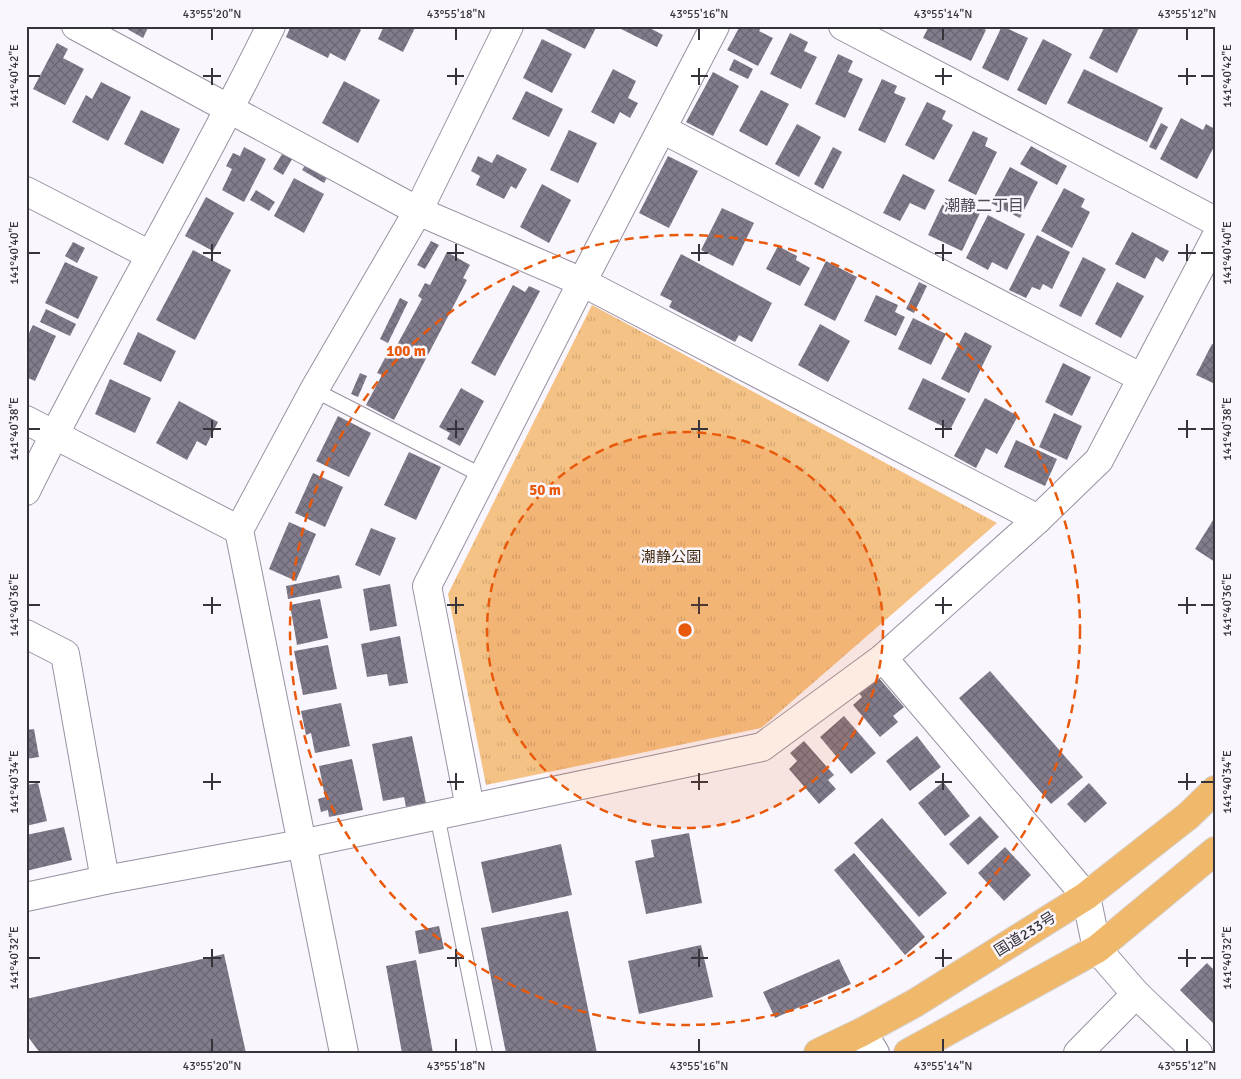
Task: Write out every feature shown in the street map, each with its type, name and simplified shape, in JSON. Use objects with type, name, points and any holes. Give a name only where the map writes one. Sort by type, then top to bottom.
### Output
[{"type":"highway","name":"国道233号","points":[[818,1053],[869,1042],[915,1003],[1086,896],[1188,816],[1215,790]]},
{"type":"highway","points":[[908,1053],[1097,949],[1215,851]]},
{"type":"street","points":[[76,26],[418,211],[582,282],[1038,518]]},
{"type":"street","points":[[26,492],[54,435],[230,109],[271,26]]},
{"type":"street","points":[[344,1053],[239,530],[314,390],[418,211],[509,26]]},
{"type":"street","points":[[470,808],[427,586],[715,26]]},
{"type":"street","points":[[843,26],[1215,221]]},
{"type":"street","points":[[662,129],[1142,378]]},
{"type":"street","points":[[26,191],[150,255]]},
{"type":"street","points":[[26,897],[105,880],[301,844],[762,747],[884,658],[1038,518],[1098,460],[1215,239]]},
{"type":"street","points":[[26,420],[239,530]]},
{"type":"street","points":[[26,634],[65,654],[105,880]]},
{"type":"street","points":[[884,658],[1086,896],[1097,949],[1136,994],[1198,1053]]},
{"type":"street","points":[[1078,1053],[1136,994]]},
{"type":"lane","points":[[314,390],[483,476]]},
{"type":"lane","points":[[437,815],[485,1053]]},
{"type":"green space","name":"潮静公園","points":[[592,305],[997,523],[761,728],[486,785],[448,594]]},
{"type":"building","points":[[122,26],[149,26],[143,38]]},
{"type":"building","points":[[291,26],[354,26],[361,30],[345,61],[330,53],[328,58],[286,37]]},
{"type":"building","points":[[384,26],[416,26],[403,52],[378,39]]},
{"type":"building","points":[[547,26],[597,26],[585,49],[545,29]]},
{"type":"building","points":[[615,26],[646,26],[663,35],[657,47]]},
{"type":"building","points":[[740,26],[762,26],[759,31],[773,38],[758,66],[727,50]]},
{"type":"building","points":[[929,26],[979,26],[986,30],[971,61],[923,38]]},
{"type":"building","points":[[1002,26],[1028,38],[1008,81],[982,68]]},
{"type":"building","points":[[1105,26],[1140,26],[1117,73],[1089,58]]},
{"type":"building","points":[[790,33],[808,42],[804,51],[817,57],[801,89],[770,74]]},
{"type":"building","points":[[542,39],[572,54],[552,93],[523,78]]},
{"type":"building","points":[[1043,39],[1072,54],[1046,105],[1017,90]]},
{"type":"building","points":[[57,43],[68,49],[63,58],[84,69],[65,105],[33,89]]},
{"type":"building","points":[[838,54],[853,61],[848,72],[863,79],[845,118],[815,104]]},
{"type":"building","points":[[734,59],[753,69],[748,79],[729,70]]},
{"type":"building","points":[[613,69],[636,81],[628,98],[638,103],[630,118],[620,112],[614,124],[591,112]]},
{"type":"building","points":[[1084,69],[1163,108],[1147,142],[1067,103]]},
{"type":"building","points":[[713,72],[739,86],[713,136],[686,122]]},
{"type":"building","points":[[882,79],[897,86],[894,93],[906,98],[885,143],[858,130]]},
{"type":"building","points":[[344,81],[380,100],[358,143],[322,123]]},
{"type":"building","points":[[101,82],[131,97],[108,141],[72,122],[86,95],[92,99]]},
{"type":"building","points":[[761,90],[789,104],[767,146],[739,131]]},
{"type":"building","points":[[526,91],[563,109],[549,137],[512,119]]},
{"type":"building","points":[[927,102],[946,111],[942,119],[953,125],[934,160],[905,145]]},
{"type":"building","points":[[141,110],[180,129],[163,164],[124,144]]},
{"type":"building","points":[[1181,118],[1203,130],[1206,124],[1215,129],[1215,145],[1197,179],[1160,159]]},
{"type":"building","points":[[1161,123],[1168,127],[1156,150],[1149,147]]},
{"type":"building","points":[[797,124],[821,137],[799,177],[775,164]]},
{"type":"building","points":[[569,130],[597,143],[578,183],[550,170]]},
{"type":"building","points":[[973,131],[988,138],[985,146],[997,152],[976,195],[948,181]]},
{"type":"building","points":[[1031,146],[1067,166],[1057,185],[1020,164]]},
{"type":"building","points":[[244,147],[266,159],[244,202],[222,190],[232,169],[226,166],[233,153],[240,156]]},
{"type":"building","points":[[833,147],[842,152],[823,189],[814,184]]},
{"type":"building","points":[[285,149],[295,154],[283,175],[273,169]]},
{"type":"building","points":[[497,154],[527,169],[516,189],[511,186],[504,199],[476,185],[480,176],[471,171],[478,156],[492,163]]},
{"type":"building","points":[[668,156],[698,171],[669,228],[639,213]]},
{"type":"building","points":[[308,161],[329,174],[324,183],[302,170]]},
{"type":"building","points":[[1010,167],[1038,182],[1020,218],[991,203]]},
{"type":"building","points":[[903,174],[935,190],[925,210],[910,203],[900,221],[883,213]]},
{"type":"building","points":[[294,178],[324,194],[304,233],[274,216]]},
{"type":"building","points":[[542,184],[571,200],[549,243],[520,227]]},
{"type":"building","points":[[1064,188],[1085,199],[1081,207],[1090,212],[1072,248],[1041,231]]},
{"type":"building","points":[[256,190],[275,202],[269,211],[250,200]]},
{"type":"building","points":[[206,197],[234,213],[213,251],[185,236]]},
{"type":"building","points":[[946,197],[980,213],[962,251],[928,235]]},
{"type":"building","points":[[722,208],[754,223],[733,266],[701,250]]},
{"type":"building","points":[[988,215],[1025,234],[1007,270],[992,262],[988,270],[966,258]]},
{"type":"building","points":[[1132,232],[1169,251],[1163,262],[1156,257],[1145,279],[1115,264]]},
{"type":"building","points":[[1037,235],[1070,252],[1052,289],[1043,284],[1040,290],[1032,287],[1026,298],[1009,290]]},
{"type":"building","points":[[431,241],[439,245],[425,269],[417,265]]},
{"type":"building","points":[[73,242],[85,248],[77,263],[65,256]]},
{"type":"building","points":[[778,246],[797,256],[796,260],[810,268],[800,286],[766,269]]},
{"type":"building","points":[[193,250],[231,270],[195,340],[156,320]]},
{"type":"building","points":[[447,252],[470,265],[463,278],[467,280],[394,420],[366,405],[382,375],[377,373],[386,356],[390,358],[422,299],[418,296],[425,283],[430,285]]},
{"type":"building","points":[[681,254],[772,303],[752,342],[739,335],[735,342],[669,307],[672,301],[660,295]]},
{"type":"building","points":[[1083,257],[1106,269],[1081,317],[1059,306]]},
{"type":"building","points":[[826,261],[857,277],[835,321],[804,305]]},
{"type":"building","points":[[65,262],[98,277],[78,319],[45,303]]},
{"type":"building","points":[[919,282],[927,286],[914,313],[906,309]]},
{"type":"building","points":[[1117,282],[1144,296],[1121,338],[1095,324]]},
{"type":"building","points":[[513,285],[525,292],[529,286],[540,291],[495,376],[471,363]]},
{"type":"building","points":[[876,295],[898,305],[895,312],[905,317],[896,336],[864,321]]},
{"type":"building","points":[[400,298],[408,302],[388,343],[380,339]]},
{"type":"building","points":[[46,309],[76,324],[70,336],[40,322]]},
{"type":"building","points":[[913,318],[946,334],[931,365],[898,349]]},
{"type":"building","points":[[820,324],[850,341],[828,382],[798,365]]},
{"type":"building","points":[[33,325],[56,336],[35,381],[26,377],[26,339]]},
{"type":"building","points":[[138,332],[176,351],[161,382],[123,364]]},
{"type":"building","points":[[965,332],[992,346],[969,393],[941,379]]},
{"type":"building","points":[[1212,344],[1215,345],[1215,384],[1196,375]]},
{"type":"building","points":[[1063,363],[1091,377],[1072,416],[1045,402]]},
{"type":"building","points":[[360,373],[367,376],[358,397],[351,394]]},
{"type":"building","points":[[923,378],[966,399],[950,430],[908,409]]},
{"type":"building","points":[[110,379],[151,398],[135,433],[95,414]]},
{"type":"building","points":[[461,388],[484,401],[460,446],[447,439],[450,433],[439,427]]},
{"type":"building","points":[[985,398],[1018,416],[997,454],[986,448],[976,468],[954,456]]},
{"type":"building","points":[[179,401],[218,422],[206,446],[197,441],[187,460],[156,443]]},
{"type":"building","points":[[1054,413],[1082,426],[1067,460],[1039,447]]},
{"type":"building","points":[[338,416],[371,433],[349,477],[316,461]]},
{"type":"building","points":[[1016,440],[1057,459],[1045,486],[1004,467]]},
{"type":"building","points":[[409,452],[441,467],[416,520],[384,505]]},
{"type":"building","points":[[313,473],[343,487],[325,527],[295,513]]},
{"type":"building","points":[[1215,517],[1215,562],[1195,549]]},
{"type":"building","points":[[289,522],[316,534],[296,581],[269,569]]},
{"type":"building","points":[[371,528],[396,538],[380,576],[355,565]]},
{"type":"building","points":[[339,575],[342,588],[288,599],[286,586]]},
{"type":"building","points":[[390,584],[397,626],[370,631],[363,589]]},
{"type":"building","points":[[320,599],[328,638],[297,645],[290,605]]},
{"type":"building","points":[[400,636],[408,683],[389,686],[387,674],[367,677],[361,644]]},
{"type":"building","points":[[328,645],[337,689],[303,695],[294,651]]},
{"type":"building","points":[[990,671],[1083,777],[1051,804],[959,698]]},
{"type":"building","points":[[877,676],[904,707],[893,716],[898,722],[880,737],[853,705],[862,697],[858,692]]},
{"type":"building","points":[[341,703],[350,746],[315,753],[311,733],[306,735],[301,711]]},
{"type":"building","points":[[844,716],[876,753],[851,774],[820,737]]},
{"type":"building","points":[[34,729],[39,757],[26,759],[26,730]]},
{"type":"building","points":[[412,736],[426,803],[406,807],[404,797],[383,801],[372,744]]},
{"type":"building","points":[[917,736],[941,767],[910,791],[886,761]]},
{"type":"building","points":[[804,741],[834,775],[828,780],[836,789],[819,804],[789,769],[797,761],[790,753]]},
{"type":"building","points":[[352,759],[363,810],[329,817],[328,810],[321,812],[318,799],[325,797],[319,766]]},
{"type":"building","points":[[943,782],[970,816],[945,836],[918,803]]},
{"type":"building","points":[[38,783],[47,821],[26,826],[26,785]]},
{"type":"building","points":[[1089,783],[1107,803],[1085,823],[1067,804]]},
{"type":"building","points":[[980,816],[999,837],[968,865],[949,844]]},
{"type":"building","points":[[882,818],[947,893],[919,917],[854,843]]},
{"type":"building","points":[[64,827],[72,860],[26,871],[26,835]]},
{"type":"building","points":[[689,833],[702,903],[646,914],[635,861],[654,857],[651,840]]},
{"type":"building","points":[[561,844],[572,895],[492,913],[481,862]]},
{"type":"building","points":[[1005,847],[1031,875],[1004,901],[978,873]]},
{"type":"building","points":[[854,853],[925,937],[905,955],[834,870]]},
{"type":"building","points":[[568,911],[597,1053],[506,1053],[481,928]]},
{"type":"building","points":[[439,926],[444,949],[419,954],[415,931]]},
{"type":"building","points":[[701,945],[713,997],[639,1014],[628,961]]},
{"type":"building","points":[[224,954],[246,1053],[40,1053],[26,1034],[26,999]]},
{"type":"building","points":[[839,959],[851,984],[775,1018],[763,992]]},
{"type":"building","points":[[416,960],[433,1053],[402,1053],[386,966]]},
{"type":"building","points":[[1207,963],[1215,971],[1215,1025],[1180,990]]},
{"type":"district","name":"潮静二丁目","points":[[984,205]]}]
